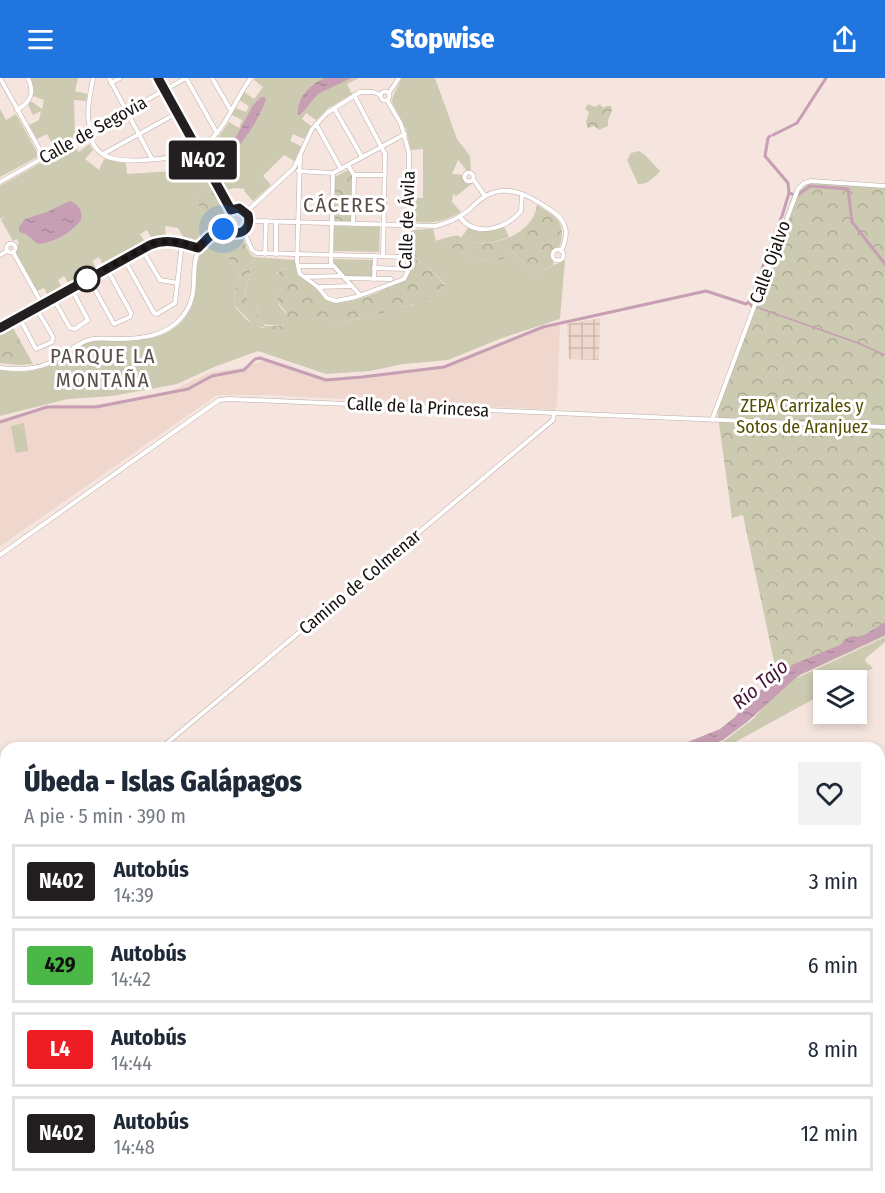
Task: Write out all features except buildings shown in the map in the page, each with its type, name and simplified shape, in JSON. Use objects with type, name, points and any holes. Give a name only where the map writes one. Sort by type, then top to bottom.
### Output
[{"type":"street","points":[[0,78],[44,157]]},
{"type":"street","points":[[18,110],[31,97],[32,88],[28,78]]},
{"type":"street","points":[[93,78],[89,105],[89,125],[93,144],[102,154],[114,159],[152,159],[178,156],[197,150],[217,133],[251,78]]},
{"type":"street","points":[[109,78],[152,159]]},
{"type":"street","points":[[111,83],[120,78]]},
{"type":"street","points":[[158,78],[231,210]]},
{"type":"street","points":[[186,78],[217,133]]},
{"type":"street","name":"Calle de Segovia","points":[[0,182],[186,78]]},
{"type":"street","points":[[212,78],[230,110]]},
{"type":"street","points":[[246,212],[291,171],[316,124],[334,108],[354,95],[366,91],[381,95],[382,99],[387,100],[399,78]]},
{"type":"street","points":[[381,95],[384,92],[389,93]]},
{"type":"street","points":[[354,95],[386,154],[383,256]]},
{"type":"street","name":"Calle de Ávila","points":[[297,254],[297,268],[300,274],[320,289],[327,298],[341,300],[404,279],[408,259],[410,165],[405,134],[387,100]]},
{"type":"street","points":[[334,108],[362,158]]},
{"type":"street","points":[[102,154],[177,113]]},
{"type":"street","points":[[316,124],[342,169]]},
{"type":"street","points":[[291,171],[333,173],[405,134]]},
{"type":"street","points":[[297,254],[300,157]]},
{"type":"street","points":[[348,165],[354,175],[353,224]]},
{"type":"street","points":[[333,173],[332,266],[360,295]]},
{"type":"street","points":[[354,175],[385,176]]},
{"type":"street","points":[[473,179],[485,196]]},
{"type":"street","name":"Calle Ojalvo","points":[[712,420],[798,189],[804,183],[811,181],[885,186]]},
{"type":"street","points":[[250,220],[436,226],[460,217],[485,196],[503,190],[522,194],[545,206],[564,220],[567,231],[561,251]]},
{"type":"street","points":[[460,217],[468,226],[477,230],[506,223],[521,211],[522,194]]},
{"type":"street","points":[[244,232],[233,233],[226,228],[225,217],[231,210],[239,208],[246,212],[250,220]]},
{"type":"street","points":[[244,232],[250,220]]},
{"type":"street","points":[[265,254],[266,221]]},
{"type":"street","points":[[276,222],[276,254]]},
{"type":"street","points":[[0,368],[23,370],[43,366],[59,358],[73,346],[91,339],[145,337],[164,332],[182,317],[190,303],[194,289],[193,266],[198,248],[209,237],[226,228]]},
{"type":"street","points":[[244,232],[254,252],[265,254],[383,256],[408,259]]},
{"type":"street","points":[[0,328],[158,242],[182,243],[198,248]]},
{"type":"street","points":[[124,259],[155,314],[174,305],[182,243]]},
{"type":"street","points":[[7,251],[7,246],[12,244],[15,248],[13,252],[42,304]]},
{"type":"street","points":[[142,249],[160,280],[178,283]]},
{"type":"street","points":[[0,255],[7,251],[13,252]]},
{"type":"street","points":[[374,279],[375,256]]},
{"type":"street","points":[[298,266],[332,266]]},
{"type":"street","points":[[374,268],[405,269]]},
{"type":"street","points":[[88,279],[112,322],[117,324],[130,317],[131,313],[106,269]]},
{"type":"street","points":[[305,277],[391,279]]},
{"type":"street","points":[[319,287],[352,286]]},
{"type":"street","points":[[53,298],[70,328],[75,329],[87,322],[87,318],[71,288]]},
{"type":"street","points":[[19,317],[36,349],[52,342],[53,337],[36,308]]},
{"type":"street","name":"Calle de la Princesa","points":[[0,555],[219,400],[885,427]]},
{"type":"street","name":"Camino de Colmenar","points":[[168,742],[553,420],[554,413]]},
{"type":"shaded area","points":[[600,318],[599,360],[569,359],[567,324]]},
{"type":"shaded area","points":[[560,325],[557,406],[554,410],[267,395],[217,395],[0,546],[0,419],[57,404],[93,405],[169,392],[211,372],[241,368],[265,360],[325,381],[444,368],[542,328]]},
{"type":"green space","points":[[30,78],[78,78],[75,91],[87,94],[86,101],[74,100],[75,136],[54,147],[47,134],[37,139],[29,125],[39,120],[41,111],[33,115],[28,105],[31,101],[42,109],[44,100],[33,96],[34,88]]},
{"type":"green space","points":[[255,78],[359,78],[347,84],[352,94],[327,109],[316,120],[306,113],[302,119],[311,126],[304,139],[293,134],[290,141],[301,146],[295,160],[284,155],[263,176],[271,185],[253,201],[244,191],[245,189],[234,188],[224,191],[202,151],[220,135],[229,122],[239,128],[242,120],[232,115],[235,108],[246,112],[249,106],[239,100],[244,92],[254,99],[263,87],[254,80]]},
{"type":"green space","points":[[402,78],[435,78],[457,139],[470,156],[471,171],[467,171],[458,160],[452,174],[463,175],[465,182],[473,183],[456,196],[453,194],[452,202],[461,212],[443,220],[423,223],[411,220],[412,198],[423,198],[423,149],[411,150],[406,129],[392,102]]},
{"type":"green space","points":[[588,104],[595,107],[600,104],[603,108],[611,106],[608,126],[599,130],[594,126],[588,128],[586,122],[589,112],[585,109]]},
{"type":"green space","points":[[0,109],[6,120],[16,114],[39,156],[0,177]]},
{"type":"green space","points":[[89,144],[93,150],[85,159],[99,170],[104,159],[126,163],[127,174],[174,171],[201,164],[212,184],[193,195],[212,229],[195,245],[186,242],[178,228],[165,226],[166,238],[153,241],[147,230],[140,234],[146,244],[104,267],[99,257],[92,261],[98,271],[70,286],[64,276],[58,280],[63,290],[49,298],[44,288],[37,291],[16,253],[16,246],[19,244],[17,239],[13,241],[1,220],[4,217],[0,219],[0,186],[73,145],[79,152]]},
{"type":"green space","points":[[639,151],[660,171],[641,184],[638,184],[627,160],[631,153]]},
{"type":"green space","points":[[348,170],[353,176],[352,221],[335,221],[335,177]]},
{"type":"green space","name":"ZEPA Carrizales y Sotos de Aranjuez","points":[[812,181],[885,186],[885,636],[801,675],[788,685],[775,666],[743,515],[732,518],[717,409],[792,196]]},
{"type":"green space","points":[[212,184],[226,208],[221,217],[221,224],[212,229],[193,195]]},
{"type":"green space","points":[[537,205],[555,217],[561,225],[562,237],[560,246],[553,249],[550,254],[554,265],[536,274],[513,253],[500,260],[483,260],[435,241],[456,236],[476,243],[505,239],[523,229],[530,222]]},
{"type":"green space","points":[[334,226],[380,227],[379,252],[333,251]]},
{"type":"green space","points":[[504,226],[509,237],[497,241],[479,243],[461,238],[468,228],[480,232]]},
{"type":"green space","points":[[433,229],[436,241],[467,255],[492,261],[513,253],[536,274],[565,260],[560,319],[502,338],[448,360],[403,364],[370,371],[326,374],[258,351],[177,384],[112,396],[68,399],[0,416],[0,370],[24,372],[40,369],[55,363],[89,342],[147,339],[173,329],[187,315],[195,294],[201,253],[206,244],[216,236],[239,277],[234,298],[235,307],[247,320],[262,328],[332,324],[371,316],[413,305],[439,291],[445,284],[429,268],[410,256],[411,230]]},
{"type":"green space","points":[[224,232],[242,237],[250,254],[254,257],[244,297],[257,307],[259,320],[265,326],[282,326],[287,320],[286,312],[277,301],[281,290],[277,275],[280,268],[300,277],[325,299],[334,302],[365,297],[404,281],[409,274],[410,256],[429,268],[445,285],[418,303],[371,316],[332,324],[309,324],[296,329],[270,329],[254,325],[235,306],[234,298],[239,277],[216,236]]},
{"type":"green space","points":[[254,257],[295,260],[299,277],[282,268],[277,272],[281,290],[278,304],[287,315],[287,322],[281,326],[262,324],[257,307],[244,298]]},
{"type":"green space","points":[[334,259],[373,260],[373,278],[345,277],[333,263]]},
{"type":"green space","points":[[12,326],[33,364],[0,363],[0,332]]},
{"type":"green space","points":[[24,423],[28,451],[16,453],[11,426]]},
{"type":"green space","points":[[885,637],[885,642],[866,658],[865,661],[873,668],[867,671],[814,670]]},
{"type":"green space","points":[[813,671],[813,699],[735,742],[722,742],[753,719],[793,680]]},
{"type":"water","points":[[325,78],[351,78],[318,94],[298,115],[299,103],[305,93]]},
{"type":"water","points":[[261,97],[266,99],[253,126],[232,153],[217,163],[217,158],[235,139],[253,105]]},
{"type":"water","points":[[70,201],[79,208],[81,220],[62,236],[38,244],[26,234],[19,232],[19,227],[25,219]]},
{"type":"water","points":[[885,622],[885,635],[799,675],[747,722],[723,740],[688,742],[720,729],[735,717],[755,693],[757,694],[792,665],[842,644],[849,637],[860,638]]},
{"type":"waterway","points":[[773,135],[797,123],[826,78]]},
{"type":"waterway","points":[[770,136],[765,156],[788,183],[789,193]]},
{"type":"waterway","points":[[798,195],[810,186],[848,189],[852,222],[885,264]]},
{"type":"waterway","points":[[782,216],[789,193],[792,194]]},
{"type":"waterway","points":[[752,306],[750,301],[781,218]]},
{"type":"waterway","points":[[0,422],[47,407],[96,407],[188,389],[212,376],[244,370],[255,359],[260,358],[326,380],[362,377],[444,367],[543,327],[706,291],[746,304],[750,301]]},
{"type":"waterway","points":[[756,307],[858,343],[885,355]]},
{"type":"bus line","name":"N402","points":[[0,328],[150,245],[174,241],[198,248],[209,237],[226,228],[235,234],[247,229],[250,220],[248,215],[243,209],[231,210],[158,78]]},
{"type":"district","name":"CÁCERES","points":[[345,205]]},
{"type":"district","name":"PARQUE LA MONTAÑA","points":[[103,368]]},
{"type":"route","points":[[87,279],[158,242],[174,241],[198,248],[209,237],[223,229]]},
{"type":"water label","name":"Río Tajo","points":[[760,684]]}]
